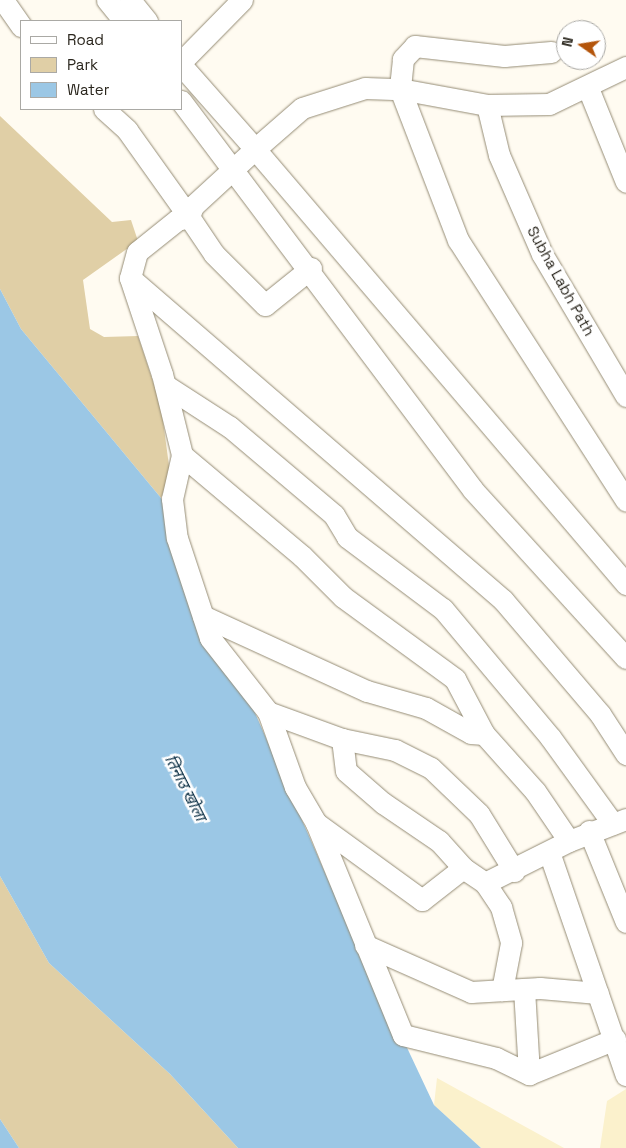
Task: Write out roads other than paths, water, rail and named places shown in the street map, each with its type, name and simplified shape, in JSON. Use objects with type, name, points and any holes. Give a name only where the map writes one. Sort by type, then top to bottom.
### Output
[{"type":"street","points":[[4,0],[20,24]]},
{"type":"street","points":[[107,0],[123,20]]},
{"type":"street","points":[[130,0],[146,20]]},
{"type":"street","points":[[182,63],[242,0]]},
{"type":"street","points":[[550,52],[504,56],[415,46],[403,59],[400,89],[458,240],[626,501]]},
{"type":"street","points":[[182,65],[626,584]]},
{"type":"street","points":[[189,217],[193,206],[302,108],[365,88],[400,89],[487,105],[549,104],[588,88],[626,66]]},
{"type":"street","points":[[588,88],[626,182]]},
{"type":"street","points":[[182,102],[231,172],[311,268],[473,490],[626,658]]},
{"type":"street","name":"Subha Labh Path","points":[[487,105],[499,155],[542,254],[626,396]]},
{"type":"street","points":[[105,110],[127,130],[214,254],[265,305],[311,268]]},
{"type":"street","points":[[189,217],[177,220],[137,252],[130,278],[165,385],[182,455],[172,499],[177,538],[210,638],[268,712],[295,787],[316,823],[403,1034],[496,1058],[529,1074],[615,1040]]},
{"type":"street","points":[[130,278],[503,600],[600,714],[626,754]]},
{"type":"street","points":[[165,385],[230,427],[334,515],[347,537],[443,609],[620,822],[588,831],[514,871],[485,883]]},
{"type":"street","points":[[182,455],[302,556],[343,597],[455,679],[484,734],[535,791],[569,841]]},
{"type":"street","points":[[203,616],[368,691],[426,708],[471,733],[484,734]]},
{"type":"street","points":[[268,712],[342,739],[395,750],[431,768],[479,814],[514,871]]},
{"type":"street","points":[[342,739],[346,771],[439,841],[463,868],[485,883],[501,907],[511,943],[502,990]]},
{"type":"street","points":[[316,823],[422,900],[463,868]]},
{"type":"street","points":[[588,831],[626,922]]},
{"type":"street","points":[[549,852],[626,1075]]},
{"type":"street","points":[[365,945],[464,989],[524,989],[598,993]]},
{"type":"street","points":[[524,989],[529,1074]]},
{"type":"water","name":"तिनाउ खोला","points":[[0,289],[21,329],[161,498],[330,884],[434,1105],[481,1148],[238,1148],[170,1074],[49,963],[0,876]]},
{"type":"water","points":[[0,1119],[19,1148],[0,1148]]}]
